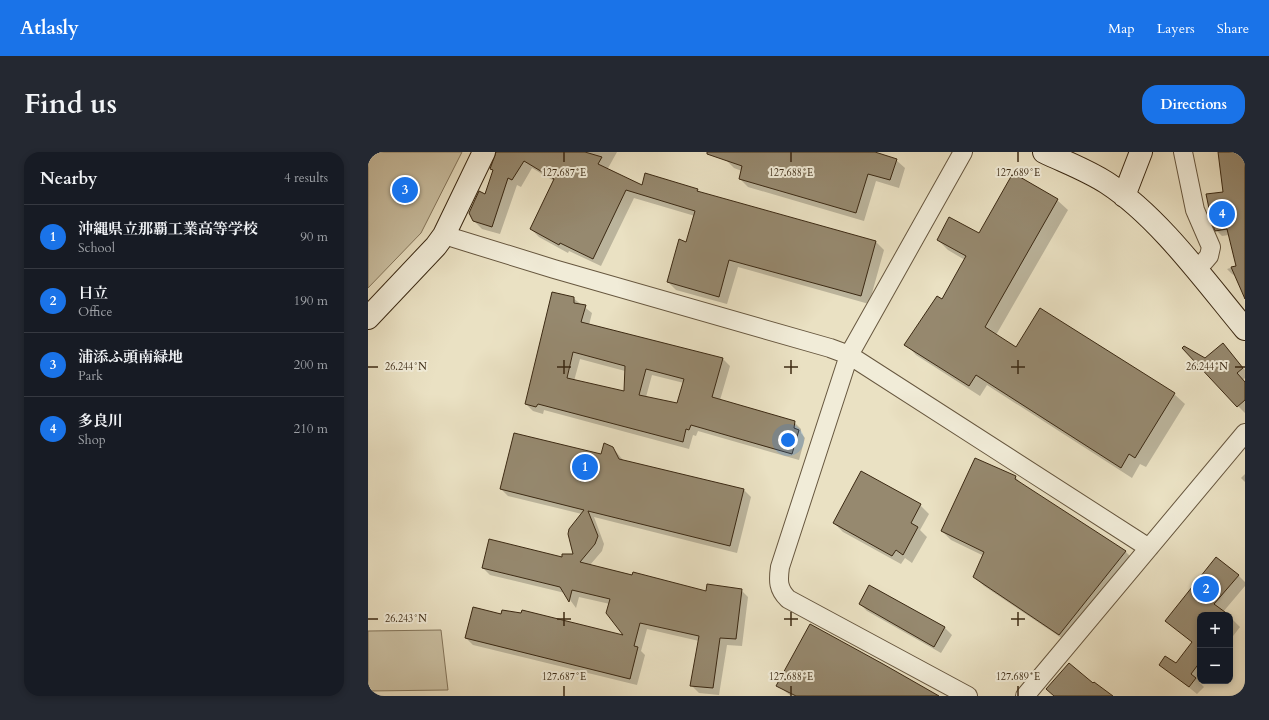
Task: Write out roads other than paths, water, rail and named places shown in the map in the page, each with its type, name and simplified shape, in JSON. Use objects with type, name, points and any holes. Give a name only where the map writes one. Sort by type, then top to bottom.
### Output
[{"type":"street","points":[[368,318],[436,246],[444,235],[484,152]]},
{"type":"street","points":[[963,152],[849,355],[780,567],[778,581],[782,593],[788,599],[968,696]]},
{"type":"street","points":[[1044,152],[1095,176],[1124,196],[1148,218],[1197,270],[1245,329]]},
{"type":"street","points":[[1124,196],[1141,152]]},
{"type":"street","points":[[1183,152],[1195,210],[1211,247],[1209,256],[1197,270]]},
{"type":"street","points":[[444,235],[554,269],[830,348],[849,355],[1149,548]]},
{"type":"street","points":[[1025,696],[1245,433]]},
{"type":"place","name":"浦添ふ頭南緑地","points":[[405,190]]},
{"type":"place","name":"多良川","points":[[1222,214]]},
{"type":"place","name":"沖縄県立那覇工業高等学校","points":[[585,467]]},
{"type":"place","name":"日立","points":[[1206,589]]}]
